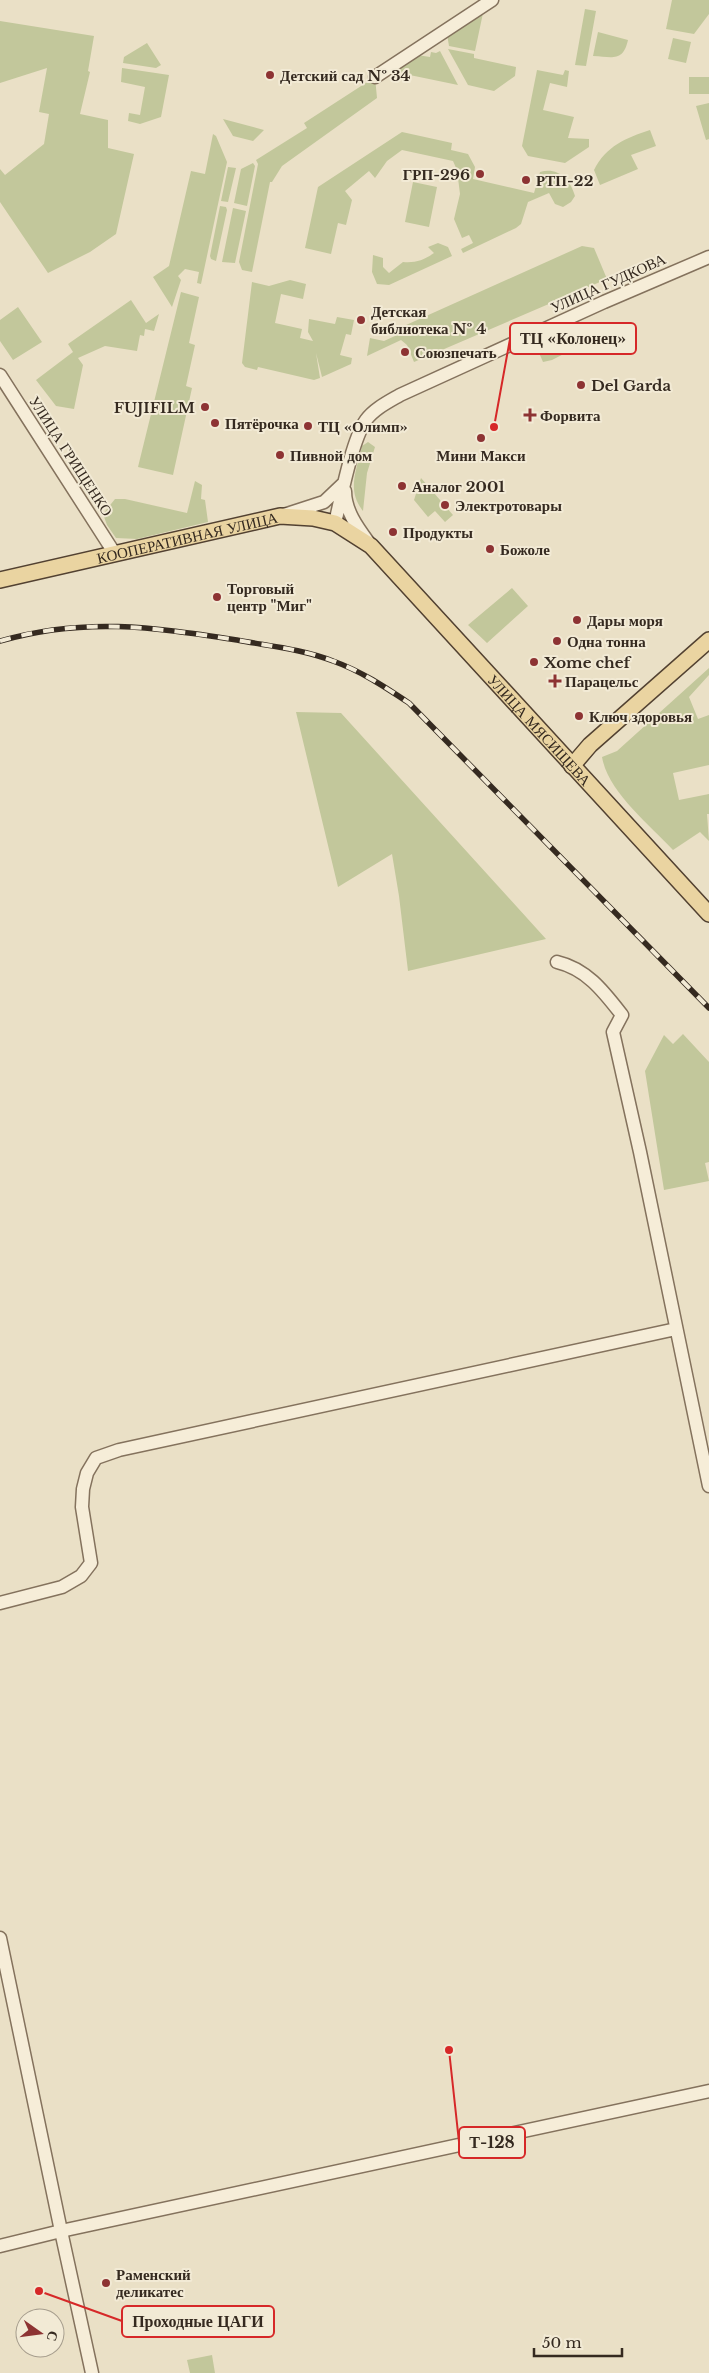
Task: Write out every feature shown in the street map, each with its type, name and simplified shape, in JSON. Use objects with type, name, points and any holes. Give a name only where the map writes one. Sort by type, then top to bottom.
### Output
[{"type":"main road","name":"КООПЕРАТИВНАЯ УЛИЦА","points":[[0,580],[280,516],[319,519],[335,523],[371,546]]},
{"type":"main road","name":"УЛИЦА МЯСИЩЕВА","points":[[371,546],[709,914]]},
{"type":"main road","points":[[572,766],[590,745],[709,640]]},
{"type":"street","points":[[375,77],[492,0]]},
{"type":"street","name":"УЛИЦА ГУДКОВА","points":[[335,523],[358,438],[366,421],[373,412],[400,395],[604,302],[709,257]]},
{"type":"street","name":"УЛИЦА ГРИЩЕНКО","points":[[0,375],[115,554]]},
{"type":"street","points":[[280,516],[324,502],[346,482]]},
{"type":"street","name":"УЛИЦА ГУДКОВА","points":[[346,482],[346,499],[350,513],[371,546]]},
{"type":"street","points":[[557,962],[569,965],[594,981],[622,1015],[612,1032],[640,1152],[709,1486]]},
{"type":"street","points":[[0,1603],[62,1587],[81,1576],[91,1563],[82,1507],[83,1489],[87,1473],[96,1458],[119,1450],[676,1329]]},
{"type":"street","points":[[0,1938],[92,2373]]},
{"type":"street","points":[[0,2246],[61,2231],[709,2092]]},
{"type":"green space","points":[[672,0],[709,0],[709,14],[694,34],[666,29]]},
{"type":"green space","points":[[585,9],[596,11],[586,66],[575,65]]},
{"type":"green space","points":[[483,13],[475,51],[449,46],[447,34]]},
{"type":"green space","points":[[0,21],[94,36],[88,71],[90,72],[80,114],[108,120],[108,148],[134,154],[116,234],[90,252],[48,273],[0,202],[0,169],[5,175],[44,144],[49,114],[39,112],[47,68],[0,83]]},
{"type":"green space","points":[[598,32],[628,40],[623,52],[616,57],[593,56]]},
{"type":"green space","points":[[673,38],[691,42],[686,63],[668,59]]},
{"type":"green space","points":[[147,43],[161,65],[156,68],[123,63],[124,57]]},
{"type":"green space","points":[[448,49],[474,54],[474,58],[516,67],[515,76],[494,91],[468,85]]},
{"type":"green space","points":[[440,51],[458,85],[400,73],[402,62],[417,55],[430,57],[431,52],[436,53]]},
{"type":"green space","points":[[122,68],[169,75],[161,117],[140,124],[128,121],[129,113],[140,115],[145,87],[121,82]]},
{"type":"green space","points":[[537,70],[563,75],[565,70],[569,71],[567,87],[550,83],[543,110],[574,117],[568,138],[589,139],[589,147],[565,163],[528,156],[522,146]]},
{"type":"green space","points":[[375,77],[377,98],[282,166],[272,182],[270,182],[252,272],[242,270],[239,262],[258,164],[256,160],[307,128],[304,123]]},
{"type":"green space","points":[[689,77],[709,77],[709,94],[689,94]]},
{"type":"green space","points":[[709,103],[709,139],[706,140],[696,106]]},
{"type":"green space","points":[[223,119],[264,130],[253,141],[233,136]]},
{"type":"green space","points":[[650,130],[656,146],[631,155],[638,169],[600,185],[594,170],[604,155],[625,140]]},
{"type":"green space","points":[[402,132],[452,143],[451,150],[468,154],[475,167],[473,179],[534,193],[540,172],[552,171],[558,173],[570,184],[575,196],[571,202],[563,207],[555,204],[549,193],[528,202],[521,224],[516,228],[463,253],[461,249],[473,243],[469,235],[462,238],[454,219],[460,194],[457,170],[453,161],[402,150],[387,161],[375,178],[369,171],[345,191],[352,200],[346,225],[338,223],[331,254],[305,248],[318,187]]},
{"type":"green space","points":[[213,134],[216,136],[227,162],[201,284],[197,283],[199,272],[185,269],[178,276],[181,280],[172,307],[153,277],[169,266],[191,171],[205,174]]},
{"type":"green space","points":[[253,163],[255,166],[247,206],[234,203],[241,169]]},
{"type":"green space","points":[[228,167],[236,168],[228,202],[221,201]]},
{"type":"green space","points":[[413,182],[437,187],[429,227],[405,222]]},
{"type":"green space","points":[[220,206],[226,207],[227,210],[216,261],[211,259],[210,256]]},
{"type":"green space","points":[[233,208],[246,211],[235,263],[222,262]]},
{"type":"green space","points":[[438,243],[448,247],[452,256],[389,285],[377,284],[372,272],[373,255],[383,258],[383,267],[389,273],[403,262],[423,259],[434,253],[428,247]]},
{"type":"green space","points":[[582,246],[594,248],[607,279],[414,362],[407,345],[401,340],[367,356],[370,338],[384,341],[395,336],[395,330]]},
{"type":"green space","points":[[290,280],[306,284],[303,299],[281,294],[275,323],[302,329],[300,338],[313,341],[308,332],[309,319],[335,324],[337,317],[354,320],[351,335],[346,334],[340,355],[352,358],[351,364],[322,377],[316,353],[320,378],[314,380],[258,367],[257,370],[245,367],[242,363],[252,282],[269,286]]},
{"type":"green space","points":[[181,292],[199,297],[189,343],[195,345],[186,386],[192,388],[173,475],[138,467]]},
{"type":"green space","points":[[131,300],[146,323],[159,314],[154,331],[145,329],[144,336],[140,335],[137,351],[105,346],[78,358],[83,365],[74,409],[56,406],[36,380],[73,352],[68,344]]},
{"type":"green space","points":[[18,307],[42,342],[13,360],[0,341],[0,320]]},
{"type":"green space","points":[[586,328],[589,341],[552,360],[543,362],[537,348]]},
{"type":"green space","points":[[368,442],[375,447],[367,473],[363,511],[355,495],[354,480],[362,446]]},
{"type":"green space","points":[[421,478],[453,515],[445,522],[435,511],[428,517],[414,500]]},
{"type":"green space","points":[[195,481],[202,485],[201,499],[205,500],[208,522],[137,539],[116,538],[107,525],[103,514],[115,499],[125,499],[187,513]]},
{"type":"green space","points":[[512,588],[528,606],[487,643],[468,625]]},
{"type":"green space","points":[[709,668],[709,675],[689,697],[698,719],[709,715],[709,765],[673,773],[679,800],[709,794],[709,814],[707,814],[709,841],[700,832],[673,850],[621,795],[612,783],[602,757],[617,751]]},
{"type":"green space","points":[[296,712],[341,713],[546,939],[408,971],[392,854],[338,887]]},
{"type":"green space","points":[[683,1034],[709,1062],[709,1162],[705,1163],[709,1181],[664,1190],[645,1071],[664,1035],[673,1044]]},
{"type":"green space","points":[[212,2355],[215,2373],[190,2373],[187,2360]]},
{"type":"railway","points":[[0,641],[61,629],[90,627],[147,628],[206,635],[297,651],[333,661],[363,674],[409,703],[709,1008]]},
{"type":"place","name":"Детский сад № 34","points":[[270,75]]},
{"type":"place","name":"ГРП-296","points":[[480,174]]},
{"type":"place","name":"РТП-22","points":[[526,180]]},
{"type":"place","name":"Детская библиотека № 4","points":[[361,320]]},
{"type":"place","name":"Союзпечать","points":[[405,352]]},
{"type":"place","name":"Del Garda","points":[[581,385]]},
{"type":"place","name":"FUJIFILM","points":[[205,407]]},
{"type":"place","name":"Форвита","points":[[530,415]]},
{"type":"place","name":"Пятёрочка","points":[[215,423]]},
{"type":"place","name":"ТЦ «Олимп»","points":[[308,426]]},
{"type":"place","name":"ТЦ «Колонец»","points":[[494,427]]},
{"type":"place","name":"Мини Макси","points":[[481,438]]},
{"type":"place","name":"Пивной дом","points":[[280,455]]},
{"type":"place","name":"Аналог 2001","points":[[402,486]]},
{"type":"place","name":"Электротовары","points":[[445,505]]},
{"type":"place","name":"Продукты","points":[[393,532]]},
{"type":"place","name":"Божоле","points":[[490,549]]},
{"type":"place","name":"Торговый центр \"Миг\"","points":[[217,597]]},
{"type":"place","name":"Дары моря","points":[[577,620]]},
{"type":"place","name":"Одна тонна","points":[[557,641]]},
{"type":"place","name":"Xome chef","points":[[534,662]]},
{"type":"place","name":"Парацельс","points":[[555,681]]},
{"type":"place","name":"Ключ здоровья","points":[[579,716]]},
{"type":"place","name":"Т-128","points":[[449,2050]]},
{"type":"place","name":"Раменский деликатес","points":[[106,2283]]},
{"type":"place","name":"Проходные ЦАГИ","points":[[39,2291]]}]
